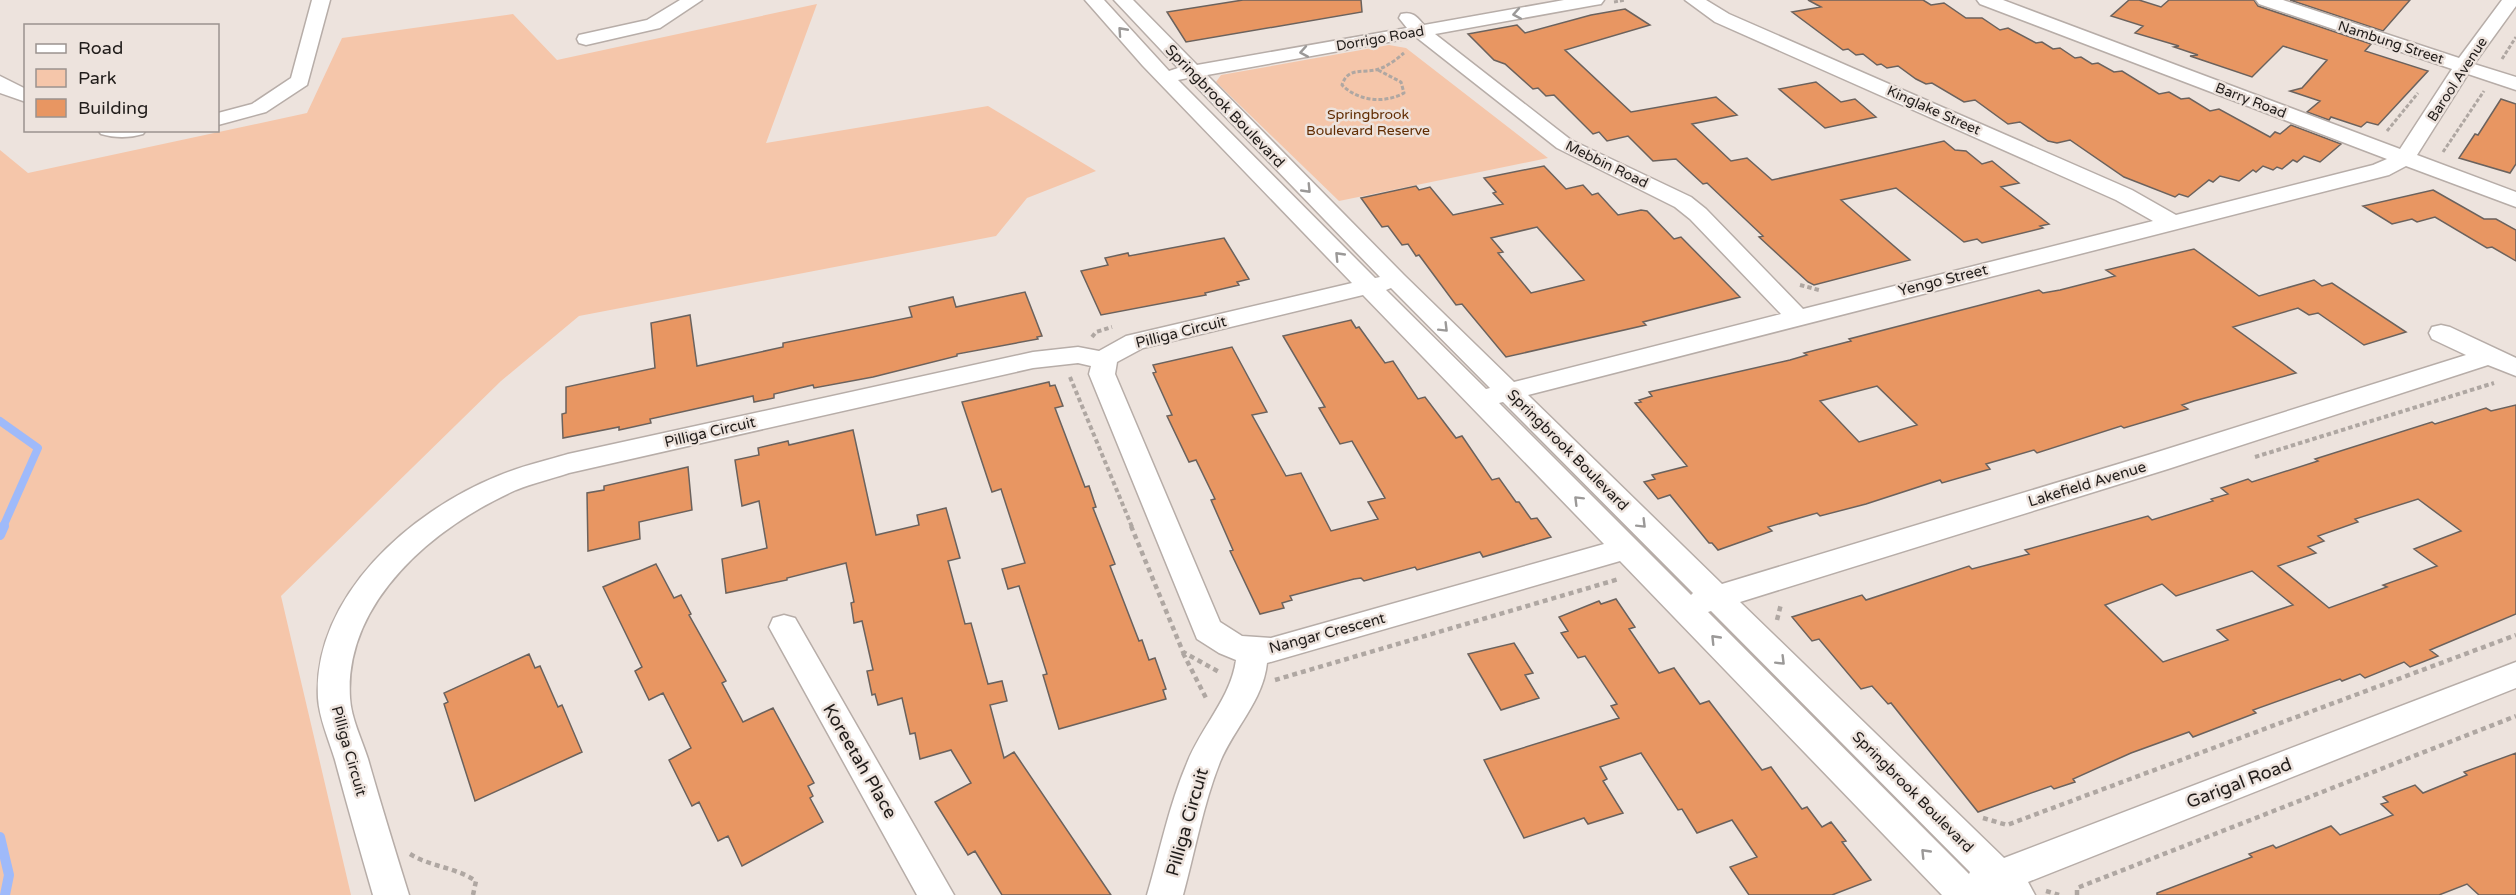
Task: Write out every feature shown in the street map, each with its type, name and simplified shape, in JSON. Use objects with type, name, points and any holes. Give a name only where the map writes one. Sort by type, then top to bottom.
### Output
[{"type":"street","points":[[219,119],[259,108],[300,81],[321,0]]},
{"type":"street","points":[[586,39],[653,24],[693,0]]},
{"type":"street","name":"Springbrook Boulevard","points":[[1094,0],[1171,67],[1396,280],[2008,886]]},
{"type":"street","name":"Springbrook Boulevard","points":[[1123,0],[1171,67],[1369,287],[1479,399],[1626,563],[1683,607],[1959,894]]},
{"type":"street","name":"Dorrigo Road","points":[[1413,32],[1512,0]]},
{"type":"street","name":"Kinglake Street","points":[[1694,0],[1722,18],[2124,195],[2173,223]]},
{"type":"street","name":"Barry Road","points":[[1986,0],[2516,200]]},
{"type":"street","name":"Nambung Street","points":[[2265,0],[2516,84]]},
{"type":"street","name":"Barool Avenue","points":[[2405,158],[2463,66],[2511,0]]},
{"type":"street","name":"Dorrigo Road","points":[[1171,67],[1413,32],[1604,1]]},
{"type":"street","name":"Mebbin Road","points":[[1413,32],[1564,144],[1683,202],[1698,214],[1797,317]]},
{"type":"street","points":[[0,82],[7,89],[24,95]]},
{"type":"street","name":"Yengo Street","points":[[1479,399],[2381,170],[2405,158]]},
{"type":"street","name":"Pilliga Circuit","points":[[391,895],[334,701],[333,675],[336,654],[344,633],[366,595],[400,553],[437,522],[506,484],[568,464],[1033,360],[1078,355],[1105,360],[1119,349],[1136,342],[1396,280]]},
{"type":"street","points":[[2440,333],[2489,356],[2509,376]]},
{"type":"street","name":"Lakefield Avenue","points":[[1683,607],[2158,462],[2489,356]]},
{"type":"street","name":"Nangar Crescent","points":[[1105,360],[1102,374],[1208,630],[1236,649],[1251,665],[1271,650],[1626,563]]},
{"type":"street","name":"Koreetah Place","points":[[784,627],[936,895]]},
{"type":"street","name":"Pilliga Circuit","points":[[1165,895],[1205,759],[1240,702],[1251,665]]},
{"type":"street","name":"Garigal Road","points":[[1959,894],[2008,886],[2516,675]]},
{"type":"path","points":[[1604,1],[1625,0]]},
{"type":"path","points":[[1378,70],[1401,82],[1404,93],[1394,98],[1367,98],[1351,94],[1342,85],[1344,77],[1353,71],[1378,70],[1398,58],[1413,32]]},
{"type":"path","points":[[2499,62],[2516,37]]},
{"type":"path","points":[[2439,158],[2484,89],[2493,89]]},
{"type":"path","points":[[1798,284],[1822,291]]},
{"type":"path","points":[[1063,371],[1071,373],[1070,376],[1183,652],[1222,730]]},
{"type":"path","points":[[2245,461],[2494,383],[2509,376]]},
{"type":"path","points":[[1183,652],[1230,678],[1251,665],[1281,680],[1626,563]]},
{"type":"path","points":[[1776,627],[1780,605],[1791,601]]},
{"type":"path","points":[[1980,817],[2007,825],[2516,635]]},
{"type":"path","points":[[2077,895],[2077,888],[2516,717]]},
{"type":"path","points":[[409,853],[420,861],[463,870],[476,880],[473,895]]},
{"type":"green space","points":[[817,4],[766,143],[988,106],[1096,171],[1027,198],[996,236],[579,316],[501,381],[281,596],[351,895],[0,895],[0,150],[28,173],[307,113],[342,38],[513,14],[557,60]]},
{"type":"green space","name":"Springbrook Boulevard Reserve","points":[[1389,45],[1406,48],[1548,158],[1339,201],[1216,82],[1221,75]]},
{"type":"building","points":[[1243,0],[1361,0],[1362,12],[1186,42],[1167,12]]},
{"type":"building","points":[[1808,0],[1923,0],[1931,5],[1944,3],[1966,18],[1982,18],[2000,30],[2008,28],[2036,43],[2042,42],[2053,49],[2060,48],[2075,58],[2081,57],[2092,64],[2098,63],[2114,72],[2122,71],[2159,94],[2169,92],[2181,99],[2189,98],[2210,111],[2219,109],[2270,137],[2275,132],[2280,134],[2291,125],[2341,144],[2320,162],[2304,156],[2297,162],[2293,160],[2282,169],[2277,167],[2273,170],[2263,166],[2256,172],[2253,170],[2239,181],[2220,176],[2213,182],[2209,180],[2188,197],[2179,194],[2175,197],[2124,177],[2070,140],[2057,143],[2048,141],[2020,122],[2008,124],[1975,100],[1964,102],[1932,83],[1926,84],[1916,79],[1898,66],[1887,68],[1881,64],[1877,65],[1863,54],[1856,55],[1848,49],[1843,50],[1792,12],[1821,7]]},
{"type":"building","points":[[2129,0],[2139,0],[2161,7],[2169,0],[2254,0],[2258,6],[2371,44],[2365,51],[2428,71],[2378,125],[2367,122],[2361,127],[2331,117],[2329,120],[2307,112],[2320,101],[2290,91],[2302,88],[2327,60],[2283,46],[2252,77],[2190,56],[2198,55],[2174,47],[2179,46],[2135,33],[2143,26],[2111,16]]},
{"type":"building","points":[[2290,0],[2410,0],[2383,31]]},
{"type":"building","points":[[1625,9],[1650,25],[1565,50],[1631,112],[1716,97],[1737,115],[1692,124],[1731,161],[1747,158],[1772,180],[1944,141],[1955,150],[1966,151],[1982,164],[1992,161],[2019,183],[2001,187],[2049,224],[2040,226],[2043,228],[1982,243],[1977,239],[1964,242],[1896,188],[1841,200],[1910,260],[1814,285],[1808,282],[1759,237],[1763,236],[1707,183],[1703,184],[1676,159],[1653,161],[1628,136],[1607,141],[1599,132],[1593,134],[1554,95],[1546,96],[1538,88],[1533,89],[1505,64],[1494,60],[1468,34],[1517,25],[1525,33],[1591,15]]},
{"type":"building","points":[[1816,82],[1841,102],[1855,99],[1876,117],[1825,128],[1779,89]]},
{"type":"building","points":[[2501,99],[2516,104],[2516,164],[2510,173],[2459,158],[2475,134],[2478,135]]},
{"type":"building","points":[[1544,166],[1566,189],[1583,185],[1592,195],[1598,193],[1618,215],[1641,210],[1647,211],[1674,239],[1681,237],[1740,297],[1643,322],[1646,325],[1506,357],[1462,304],[1456,305],[1419,255],[1416,256],[1408,244],[1402,245],[1388,226],[1382,227],[1361,198],[1416,186],[1419,190],[1430,187],[1453,215],[1503,204],[1484,178]],"holes":[[[1537,227],[1584,280],[1531,293],[1498,253],[1503,252],[1491,238]]]},
{"type":"building","points":[[2433,190],[2484,219],[2496,219],[2516,230],[2516,261],[2492,247],[2487,248],[2435,217],[2417,222],[2412,219],[2392,224],[2363,206]]},
{"type":"building","points":[[1224,238],[1249,279],[1237,282],[1239,285],[1205,293],[1206,295],[1101,315],[1081,271],[1108,265],[1105,258],[1128,253],[1129,256]]},
{"type":"building","points":[[2194,249],[2259,296],[2314,280],[2322,286],[2332,283],[2406,332],[2364,345],[2318,313],[2309,315],[2298,308],[2233,327],[2296,373],[2194,401],[2182,405],[2188,409],[2124,428],[2121,426],[2037,453],[2034,450],[1986,464],[1990,469],[1942,483],[1940,480],[1866,504],[1820,516],[1817,513],[1768,527],[1772,531],[1718,550],[1712,543],[1709,543],[1670,495],[1658,499],[1644,482],[1655,479],[1652,475],[1687,466],[1635,403],[1652,396],[1649,392],[1790,360],[1807,355],[1804,353],[1851,341],[1849,339],[2039,290],[2043,293],[2060,290],[2115,276],[2106,270]],"holes":[[[1877,386],[1917,425],[1859,442],[1820,401]]]},
{"type":"building","points":[[1025,292],[1042,336],[1037,337],[1038,339],[957,354],[957,356],[873,377],[814,388],[813,385],[774,394],[774,398],[754,402],[753,396],[650,419],[651,423],[563,438],[562,414],[566,413],[566,387],[655,368],[651,323],[690,315],[697,366],[783,347],[783,343],[912,317],[909,307],[953,297],[956,307]]},
{"type":"building","points":[[1351,320],[1356,328],[1359,327],[1385,363],[1393,361],[1418,399],[1425,397],[1456,438],[1462,436],[1492,480],[1499,478],[1516,502],[1519,502],[1531,519],[1537,518],[1551,537],[1483,557],[1480,552],[1417,570],[1415,567],[1364,581],[1361,578],[1354,579],[1290,596],[1292,600],[1282,603],[1284,608],[1260,614],[1230,551],[1233,550],[1211,500],[1215,499],[1196,460],[1189,462],[1167,416],[1172,415],[1153,373],[1156,372],[1153,365],[1232,347],[1267,412],[1252,415],[1286,476],[1301,473],[1331,531],[1378,519],[1368,502],[1385,498],[1352,441],[1340,444],[1319,408],[1325,407],[1283,336]]},
{"type":"building","points":[[1049,382],[1050,386],[1055,385],[1063,406],[1055,408],[1085,487],[1089,486],[1096,507],[1093,508],[1115,564],[1110,566],[1139,641],[1142,640],[1149,660],[1155,658],[1166,689],[1163,690],[1166,699],[1059,729],[1043,675],[1047,674],[1019,586],[1008,589],[1002,569],[1025,563],[1001,489],[992,492],[962,402]]},
{"type":"building","points":[[2516,405],[2516,614],[2430,650],[2438,656],[2410,667],[2404,662],[2365,678],[2360,674],[2342,681],[2340,679],[2253,710],[2256,713],[2193,737],[2189,732],[2131,753],[2073,779],[2075,782],[2054,789],[2051,786],[1978,812],[1891,703],[1888,704],[1872,686],[1861,689],[1819,639],[1812,641],[1792,617],[1862,595],[1866,600],[1969,566],[1972,569],[2029,554],[2025,550],[2148,516],[2152,520],[2213,501],[2211,499],[2228,494],[2221,488],[2248,479],[2252,482],[2318,461],[2315,459],[2432,422],[2435,424],[2486,408],[2491,411]],"holes":[[[2418,499],[2461,531],[2414,549],[2437,566],[2383,585],[2387,587],[2329,608],[2278,566],[2316,553],[2308,547],[2324,541],[2318,536],[2358,522],[2355,519]],[[2252,571],[2293,605],[2217,630],[2228,640],[2163,662],[2105,605],[2162,584],[2176,596]]]},
{"type":"building","points":[[853,430],[876,535],[919,525],[917,515],[946,508],[960,558],[948,561],[965,624],[971,623],[988,684],[1002,681],[1007,701],[990,705],[1004,758],[1014,752],[1111,895],[1002,895],[975,851],[968,855],[935,802],[971,783],[951,750],[920,759],[915,733],[910,734],[902,698],[878,705],[875,694],[872,695],[867,671],[873,670],[862,621],[854,623],[851,603],[854,602],[846,563],[787,578],[787,580],[726,593],[722,559],[767,548],[759,501],[742,506],[735,460],[759,455],[758,448],[788,441],[789,445]]},
{"type":"building","points":[[688,467],[692,510],[639,522],[640,539],[588,551],[587,493],[604,490],[604,486]]},
{"type":"building","points":[[656,564],[674,598],[681,595],[691,614],[689,615],[726,681],[722,683],[743,722],[773,708],[814,783],[808,786],[813,796],[810,798],[823,822],[742,866],[728,836],[718,841],[699,802],[692,806],[669,760],[691,748],[663,693],[649,700],[635,671],[642,667],[603,587]]},
{"type":"building","points":[[1616,599],[1635,627],[1629,629],[1659,673],[1674,668],[1700,704],[1709,701],[1762,770],[1771,767],[1802,809],[1807,807],[1822,827],[1831,822],[1846,841],[1842,842],[1871,880],[1832,895],[1749,895],[1730,867],[1757,857],[1732,820],[1697,833],[1682,809],[1678,810],[1641,753],[1600,767],[1607,779],[1603,781],[1623,813],[1588,824],[1584,818],[1524,838],[1484,760],[1619,718],[1611,706],[1617,704],[1585,656],[1578,658],[1561,633],[1568,631],[1559,617],[1599,601],[1601,604]]},
{"type":"building","points":[[1514,643],[1533,673],[1525,675],[1539,698],[1501,710],[1468,654]]},
{"type":"building","points":[[529,654],[535,668],[540,666],[558,707],[562,705],[582,752],[475,801],[444,704],[448,702],[444,693]]},
{"type":"building","points":[[2516,753],[2516,895],[2479,895],[2467,884],[2439,895],[2157,895],[2157,893],[2252,857],[2249,854],[2273,845],[2276,848],[2331,826],[2340,835],[2393,815],[2381,804],[2388,802],[2383,797],[2415,785],[2423,793],[2467,775],[2464,772]]},
{"type":"waterway","points":[[0,421],[38,448],[3,527]]},
{"type":"waterway","points":[[0,535],[4,526]]},
{"type":"waterway","points":[[0,837],[9,875],[5,895]]}]
